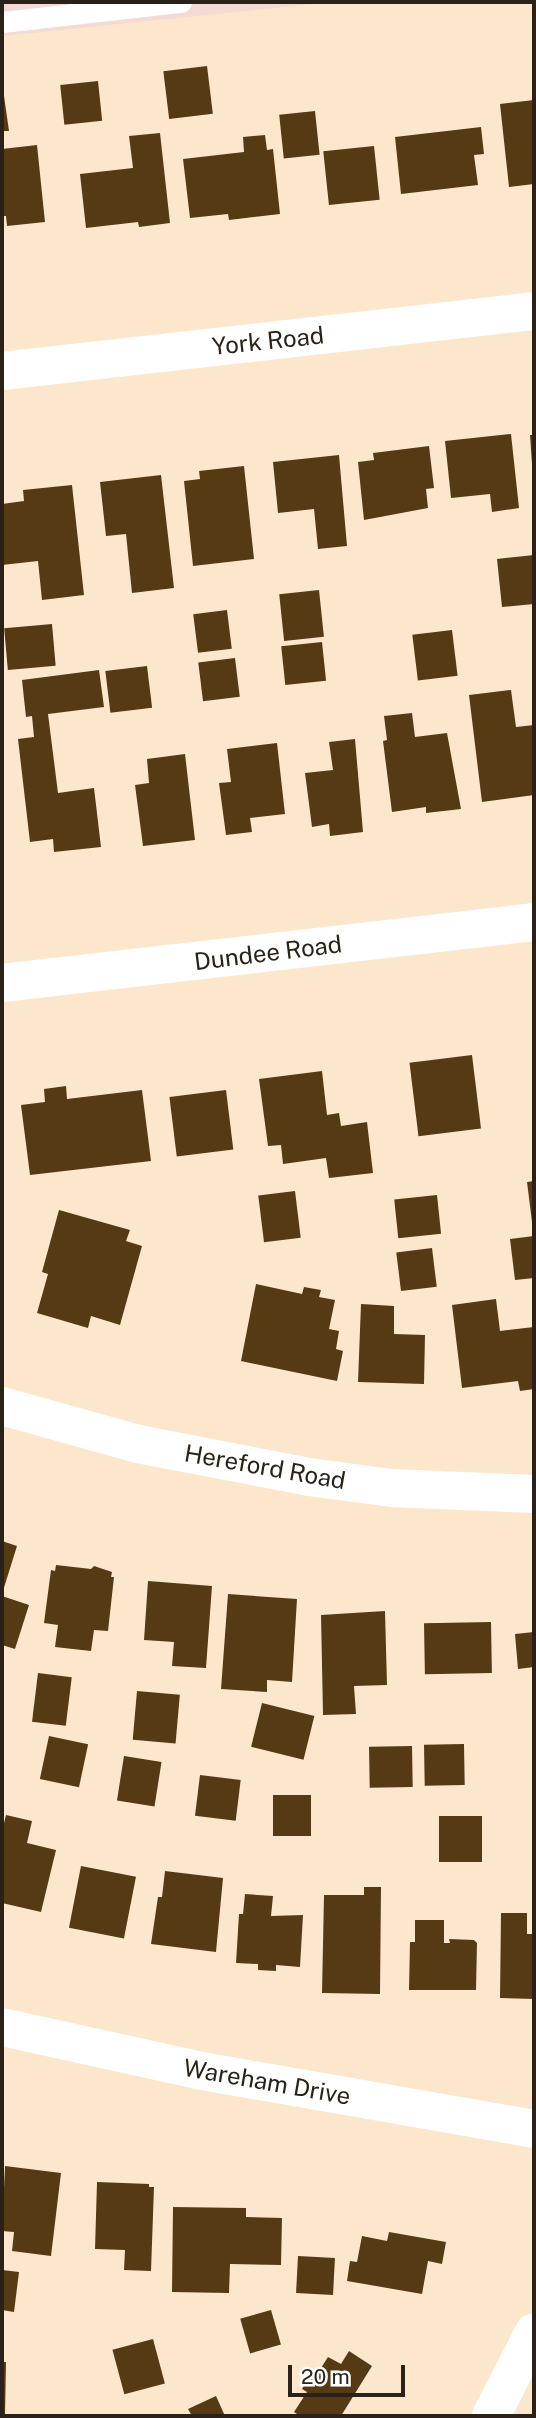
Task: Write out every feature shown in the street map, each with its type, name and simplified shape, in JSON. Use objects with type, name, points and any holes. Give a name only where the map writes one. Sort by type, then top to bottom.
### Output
[{"type":"street","name":"York Road","points":[[2,371],[534,312]]},
{"type":"street","name":"Dundee Road","points":[[2,983],[534,922]]},
{"type":"street","name":"Hereford Road","points":[[2,1406],[138,1444],[309,1477],[392,1488],[534,1494]]},
{"type":"street","name":"Wareham Drive","points":[[2,2027],[202,2071],[534,2129]]},
{"type":"street","points":[[491,2416],[534,2332]]},
{"type":"lane","points":[[2,22],[181,2]]},
{"type":"shaded area","points":[[2,2],[333,2],[2,36]]},
{"type":"building","points":[[207,66],[213,114],[169,119],[163,71]]},
{"type":"building","points":[[98,81],[102,121],[64,125],[60,85]]},
{"type":"building","points":[[2,82],[9,131],[2,131]]},
{"type":"building","points":[[534,100],[534,184],[509,187],[500,104]]},
{"type":"building","points":[[315,111],[320,155],[284,159],[279,115]]},
{"type":"building","points":[[481,127],[484,154],[474,155],[478,185],[401,194],[395,137]]},
{"type":"building","points":[[160,133],[170,223],[139,227],[138,222],[86,228],[80,174],[133,168],[129,136]]},
{"type":"building","points":[[265,135],[267,150],[273,149],[280,214],[229,220],[228,214],[190,218],[183,159],[244,152],[243,137]]},
{"type":"building","points":[[37,145],[45,222],[7,226],[6,216],[2,216],[2,149]]},
{"type":"building","points":[[374,146],[380,200],[329,205],[323,151]]},
{"type":"building","points":[[511,434],[519,508],[492,512],[490,494],[451,498],[445,441]]},
{"type":"building","points":[[530,435],[534,435],[534,464],[532,464]]},
{"type":"building","points":[[429,446],[434,488],[426,489],[428,508],[364,520],[358,462],[374,460],[373,453]]},
{"type":"building","points":[[339,455],[347,546],[318,549],[314,509],[278,513],[273,462]]},
{"type":"building","points":[[244,466],[254,559],[193,566],[184,481],[200,479],[199,471]]},
{"type":"building","points":[[161,475],[174,588],[132,593],[126,534],[106,536],[100,482]]},
{"type":"building","points":[[72,485],[84,595],[42,600],[38,561],[2,565],[2,504],[24,501],[23,490]]},
{"type":"building","points":[[534,555],[534,604],[502,607],[497,559]]},
{"type":"building","points":[[319,590],[324,637],[284,641],[279,594]]},
{"type":"building","points":[[227,610],[232,649],[198,653],[193,614]]},
{"type":"building","points":[[52,624],[56,666],[8,670],[4,628]]},
{"type":"building","points":[[452,630],[458,676],[418,681],[412,635]]},
{"type":"building","points":[[322,642],[326,681],[285,685],[281,646]]},
{"type":"building","points":[[235,658],[240,697],[203,701],[198,663]]},
{"type":"building","points":[[147,666],[152,708],[110,713],[105,671]]},
{"type":"building","points":[[99,670],[104,707],[48,714],[58,793],[94,788],[101,847],[54,852],[53,839],[30,842],[18,739],[34,737],[32,716],[26,717],[22,680]]},
{"type":"building","points":[[511,690],[516,727],[534,725],[534,795],[482,802],[469,695]]},
{"type":"building","points":[[412,713],[415,737],[447,733],[461,809],[426,813],[426,807],[392,812],[383,741],[387,740],[384,716]]},
{"type":"building","points":[[355,739],[363,832],[330,836],[329,824],[312,827],[305,773],[333,770],[329,742]]},
{"type":"building","points":[[277,743],[285,814],[250,818],[252,832],[226,835],[219,783],[231,782],[227,749]]},
{"type":"building","points":[[185,754],[195,840],[143,846],[135,785],[149,783],[147,759]]},
{"type":"building","points":[[472,1055],[481,1128],[418,1136],[409,1063]]},
{"type":"building","points":[[322,1071],[327,1115],[339,1113],[341,1126],[367,1122],[373,1173],[329,1178],[326,1158],[283,1164],[281,1145],[268,1146],[259,1079]]},
{"type":"building","points":[[66,1086],[67,1099],[142,1090],[151,1161],[30,1175],[21,1105],[45,1102],[44,1089]]},
{"type":"building","points":[[226,1090],[233,1150],[177,1156],[169,1097]]},
{"type":"building","points":[[534,1181],[534,1222],[532,1222],[527,1182]]},
{"type":"building","points":[[295,1191],[301,1238],[264,1242],[258,1196]]},
{"type":"building","points":[[437,1195],[441,1234],[398,1238],[394,1199]]},
{"type":"building","points":[[59,1210],[130,1230],[126,1241],[142,1246],[120,1325],[91,1316],[88,1328],[37,1313],[48,1274],[42,1272]]},
{"type":"building","points":[[534,1236],[534,1278],[515,1280],[510,1239]]},
{"type":"building","points":[[432,1248],[437,1287],[401,1291],[396,1252]]},
{"type":"building","points":[[256,1284],[302,1294],[304,1287],[321,1290],[319,1297],[335,1300],[329,1329],[339,1331],[336,1349],[343,1351],[337,1381],[241,1361]]},
{"type":"building","points":[[496,1299],[500,1331],[534,1327],[534,1389],[520,1391],[518,1381],[462,1388],[452,1305]]},
{"type":"building","points":[[361,1304],[394,1306],[394,1334],[425,1335],[424,1384],[358,1382]]},
{"type":"building","points":[[2,1541],[17,1546],[2,1594]]},
{"type":"building","points":[[56,1565],[91,1569],[94,1566],[112,1572],[111,1577],[114,1577],[108,1631],[94,1630],[91,1651],[55,1647],[58,1625],[44,1623],[51,1570],[55,1571]]},
{"type":"building","points":[[148,1581],[212,1586],[206,1668],[172,1666],[174,1642],[144,1640]]},
{"type":"building","points":[[228,1594],[297,1599],[292,1682],[267,1680],[267,1692],[221,1689]]},
{"type":"building","points":[[2,1596],[29,1605],[15,1649],[2,1645]]},
{"type":"building","points":[[385,1611],[387,1685],[354,1686],[356,1714],[323,1715],[321,1615]]},
{"type":"building","points":[[491,1622],[492,1673],[425,1674],[424,1623]]},
{"type":"building","points":[[534,1632],[534,1667],[518,1669],[515,1634]]},
{"type":"building","points":[[38,1673],[72,1677],[66,1726],[32,1722]]},
{"type":"building","points":[[137,1691],[180,1695],[176,1744],[133,1740]]},
{"type":"building","points":[[262,1703],[314,1716],[304,1760],[251,1747]]},
{"type":"building","points":[[49,1736],[88,1744],[79,1787],[40,1779]]},
{"type":"building","points":[[464,1744],[465,1785],[425,1786],[424,1745]]},
{"type":"building","points":[[412,1746],[413,1787],[370,1788],[369,1747]]},
{"type":"building","points":[[124,1756],[162,1762],[154,1806],[117,1800]]},
{"type":"building","points":[[200,1775],[241,1780],[236,1821],[195,1816]]},
{"type":"building","points":[[273,1795],[311,1795],[311,1836],[273,1836]]},
{"type":"building","points":[[6,1815],[32,1821],[27,1843],[56,1850],[41,1912],[2,1903],[2,1831]]},
{"type":"building","points":[[439,1816],[482,1816],[482,1862],[439,1862]]},
{"type":"building","points":[[81,1866],[136,1877],[124,1939],[69,1928]]},
{"type":"building","points":[[165,1871],[223,1878],[216,1952],[151,1944]]},
{"type":"building","points":[[364,1887],[381,1887],[380,1994],[322,1993],[324,1895],[364,1895]]},
{"type":"building","points":[[245,1894],[273,1896],[271,1916],[303,1915],[300,1967],[276,1965],[276,1971],[258,1970],[258,1964],[236,1963],[239,1914],[243,1914]]},
{"type":"building","points":[[501,1913],[527,1913],[527,1934],[534,1934],[534,1999],[500,1998]]},
{"type":"building","points":[[415,1920],[444,1920],[444,1943],[450,1943],[449,1939],[474,1940],[477,1943],[476,1990],[409,1990],[410,1942],[415,1942]]},
{"type":"building","points":[[5,2166],[61,2173],[51,2256],[12,2251],[14,2232],[2,2231]]},
{"type":"building","points":[[97,2182],[149,2184],[149,2187],[154,2187],[151,2271],[124,2270],[125,2250],[95,2249]]},
{"type":"building","points":[[173,2207],[246,2208],[246,2217],[282,2218],[281,2265],[230,2264],[229,2293],[172,2292]]},
{"type":"building","points":[[389,2232],[446,2242],[442,2264],[428,2261],[422,2294],[347,2281],[350,2261],[357,2262],[362,2236],[387,2241]]},
{"type":"building","points":[[298,2256],[335,2258],[333,2295],[296,2293]]},
{"type":"building","points":[[2,2270],[19,2272],[14,2312],[2,2310]]},
{"type":"building","points":[[271,2310],[281,2345],[250,2353],[240,2319]]},
{"type":"building","points":[[153,2339],[165,2383],[124,2394],[112,2350]]},
{"type":"building","points":[[349,2351],[372,2366],[341,2416],[300,2416],[294,2412],[307,2392],[302,2389],[309,2376],[314,2379],[328,2357],[341,2364]]},
{"type":"building","points":[[2,2362],[6,2362],[5,2416],[2,2416]]},
{"type":"building","points":[[216,2396],[225,2416],[192,2416],[188,2409]]}]
